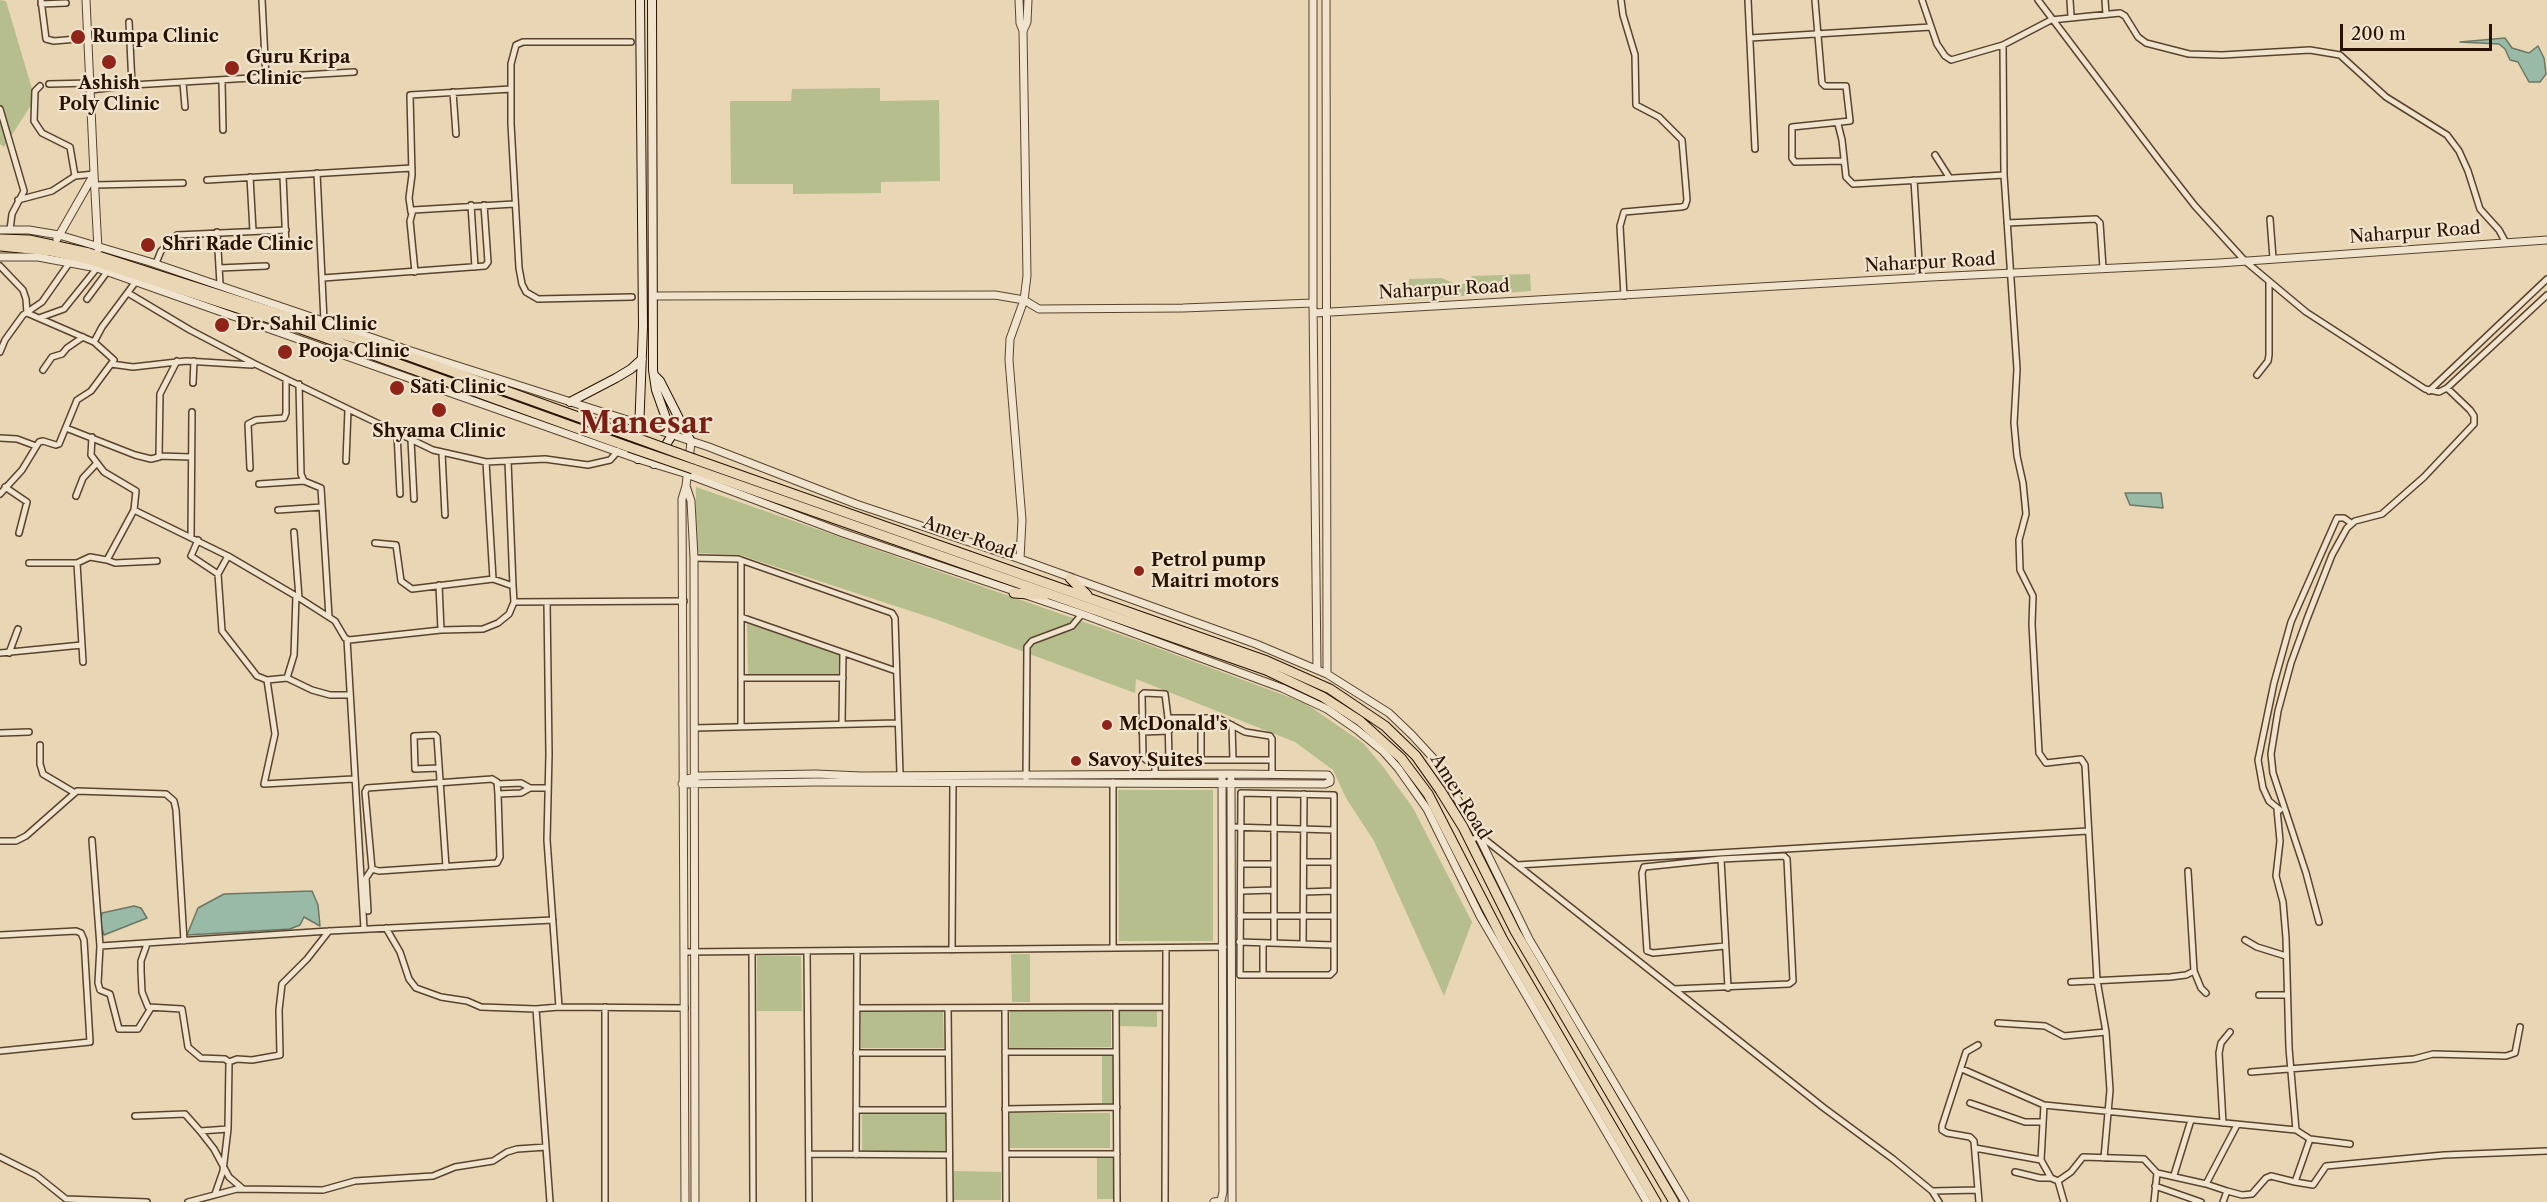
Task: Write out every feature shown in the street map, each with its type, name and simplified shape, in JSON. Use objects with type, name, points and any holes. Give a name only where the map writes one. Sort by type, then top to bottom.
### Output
[{"type":"highway","name":"Amer Road","points":[[0,239],[29,240],[98,251],[398,352],[631,436],[691,468],[1089,597],[1267,661],[1330,689],[1385,726],[1416,756],[1440,790],[1470,840],[1515,931],[1559,999],[1641,1137],[1674,1202]]},
{"type":"highway","name":"Amer Road","points":[[0,246],[51,251],[412,370],[1266,670],[1323,697],[1360,720],[1401,758],[1428,794],[1478,902],[1656,1202]]},
{"type":"highway","points":[[398,352],[411,351]]},
{"type":"highway","points":[[412,370],[432,385]]},
{"type":"highway","points":[[1070,578],[1089,597]]},
{"type":"highway","points":[[1014,593],[1056,595]]},
{"type":"highway","points":[[1483,868],[1493,865]]},
{"type":"main road","points":[[638,459],[642,359],[640,0]]},
{"type":"main road","points":[[652,0],[654,375],[672,435],[654,464]]},
{"type":"main road","points":[[641,38],[652,37]]},
{"type":"main road","points":[[570,402],[616,378],[642,359]]},
{"type":"main road","points":[[654,375],[660,381],[691,442]]},
{"type":"street","points":[[86,0],[98,251]]},
{"type":"street","points":[[262,0],[266,78]]},
{"type":"street","points":[[1019,0],[1020,23],[1023,31],[1027,276],[1024,300],[1010,339],[1009,360],[1022,520],[1020,559]]},
{"type":"street","points":[[1023,31],[1027,22],[1028,0]]},
{"type":"street","points":[[1313,0],[1313,303],[1317,669]]},
{"type":"street","points":[[1326,0],[1327,674]]},
{"type":"street","points":[[1621,0],[1635,55],[1636,105],[1659,117],[1682,140],[1687,200],[1685,206],[1682,207],[1624,212],[1620,226],[1624,296]]},
{"type":"street","points":[[1748,0],[1755,149]]},
{"type":"street","points":[[1815,0],[1822,82],[1826,86],[1844,85],[1847,90],[1850,121],[1792,127],[1792,158],[1795,162],[1843,161]]},
{"type":"street","points":[[1922,0],[1937,44],[1948,59],[2003,45],[2052,20],[2072,16],[2120,13],[2125,16],[2138,37],[2146,43],[2189,54],[2222,55],[2310,50],[2340,56],[2386,97],[2447,135],[2468,171],[2480,209],[2499,230],[2506,243]]},
{"type":"street","points":[[2038,0],[2195,206],[2245,261],[2307,312],[2429,392],[2439,392],[2447,388],[2547,295]]},
{"type":"street","points":[[2070,0],[2072,16]]},
{"type":"street","points":[[2105,0],[2106,14]]},
{"type":"street","points":[[66,3],[41,2],[46,39],[54,41],[88,38]]},
{"type":"street","points":[[129,22],[132,85]]},
{"type":"street","points":[[1750,38],[1931,27]]},
{"type":"street","points":[[631,42],[523,42],[516,45],[512,53],[511,89],[514,204],[522,284],[531,296],[538,299],[632,297]]},
{"type":"street","points":[[2003,45],[2004,175],[2017,369],[2014,423],[2016,456],[2023,483],[2026,514],[2019,540],[2020,570],[2033,596],[2032,624],[2039,753],[2046,763],[2077,759],[2084,762],[2097,980],[2106,1032],[2110,1090],[2104,1158]]},
{"type":"street","points":[[49,84],[91,87],[354,72]]},
{"type":"street","points":[[222,81],[223,130]]},
{"type":"street","points":[[183,83],[185,107]]},
{"type":"street","points":[[40,86],[35,91],[34,121],[42,133],[70,147],[75,176]]},
{"type":"street","points":[[415,272],[409,198],[412,168],[409,96],[511,89]]},
{"type":"street","points":[[453,92],[456,134]]},
{"type":"street","points":[[0,109],[24,188],[12,214],[10,230]]},
{"type":"street","points":[[1838,123],[1846,177],[1853,184],[2004,175]]},
{"type":"street","points":[[1935,155],[1949,177]]},
{"type":"street","points":[[207,180],[412,168]]},
{"type":"street","points":[[317,173],[324,321]]},
{"type":"street","points":[[18,200],[52,191],[75,176],[94,174]]},
{"type":"street","points":[[54,244],[94,174]]},
{"type":"street","points":[[284,176],[286,247]]},
{"type":"street","points":[[250,177],[253,231]]},
{"type":"street","points":[[1914,180],[1920,278]]},
{"type":"street","points":[[95,185],[183,183]]},
{"type":"street","points":[[411,212],[422,208],[514,204]]},
{"type":"street","points":[[471,205],[475,267]]},
{"type":"street","points":[[323,278],[485,266],[488,262],[484,205]]},
{"type":"street","points":[[2270,219],[2273,258]]},
{"type":"street","points":[[2007,223],[2099,220],[2103,268]]},
{"type":"street","points":[[0,230],[59,235],[98,251],[156,263],[220,284],[411,351],[672,435],[856,504],[1020,559],[1256,644],[1317,669],[1363,695],[1412,735],[1434,760],[1479,837],[1559,999]]},
{"type":"street","points":[[156,263],[161,251],[173,237],[217,232],[286,230]]},
{"type":"street","points":[[217,232],[220,284]]},
{"type":"street","name":"Naharpur Road","points":[[1314,313],[2245,261],[2547,240]]},
{"type":"street","points":[[0,256],[38,257],[70,262],[137,280],[102,327],[94,342]]},
{"type":"street","points":[[0,352],[6,339],[27,313],[42,302],[70,262]]},
{"type":"street","points":[[0,266],[23,290],[27,313]]},
{"type":"street","points":[[219,268],[266,266]]},
{"type":"street","points":[[39,318],[64,309],[98,268]]},
{"type":"street","points":[[87,299],[107,272]]},
{"type":"street","points":[[2429,392],[2547,279]]},
{"type":"street","points":[[2257,375],[2268,361],[2269,355],[2269,283]]},
{"type":"street","points":[[128,293],[190,330],[255,364],[442,453],[486,462],[545,459],[588,465],[610,460],[618,452]]},
{"type":"street","points":[[654,296],[995,295],[1024,300],[1039,309],[1183,308],[1313,303]]},
{"type":"street","points":[[0,494],[22,470],[36,446],[43,441],[57,445],[77,400],[91,391],[114,357],[94,342],[27,313]]},
{"type":"street","points":[[43,370],[52,357],[62,354],[83,337]]},
{"type":"street","points":[[331,345],[432,385],[638,459],[654,464],[691,468],[843,533],[1014,593],[1082,614],[1298,694],[1327,709],[1383,752],[1412,785],[1478,902],[1556,1050],[1647,1202]]},
{"type":"street","points":[[111,364],[133,368],[177,361],[255,364]]},
{"type":"street","points":[[159,457],[160,394],[177,361]]},
{"type":"street","points":[[193,383],[194,361]]},
{"type":"street","points":[[250,468],[248,424],[252,420],[281,419],[285,416],[286,379]]},
{"type":"street","points":[[299,384],[301,474],[304,481]]},
{"type":"street","points":[[2319,922],[2306,873],[2273,773],[2271,754],[2278,711],[2307,618],[2332,555],[2351,523],[2382,514],[2424,477],[2474,424],[2474,416],[2447,388]]},
{"type":"street","points":[[346,461],[348,410]]},
{"type":"street","points":[[191,537],[192,412]]},
{"type":"street","points":[[66,428],[151,459],[191,457]]},
{"type":"street","points":[[397,433],[400,494]]},
{"type":"street","points":[[92,437],[91,455],[97,463],[109,476],[136,491],[134,510],[107,560]]},
{"type":"street","points":[[0,438],[36,446]]},
{"type":"street","points":[[411,440],[414,499]]},
{"type":"street","points":[[685,1202],[686,1008],[682,782],[684,601],[682,499],[691,468],[691,442]]},
{"type":"street","points":[[442,453],[445,515]]},
{"type":"street","points":[[347,639],[441,630],[483,629],[509,614],[514,602],[508,461]]},
{"type":"street","points":[[486,462],[493,579]]},
{"type":"street","points":[[76,496],[83,478],[97,463]]},
{"type":"street","points":[[259,484],[304,481],[321,488],[329,617]]},
{"type":"street","points":[[686,486],[691,501],[693,558],[695,1202]]},
{"type":"street","points":[[5,487],[27,502],[19,533]]},
{"type":"street","points":[[278,510],[322,507]]},
{"type":"street","points":[[134,510],[198,540],[298,597],[329,617],[338,625],[347,639],[348,695],[364,929]]},
{"type":"street","points":[[2286,812],[2277,809],[2263,788],[2258,760],[2274,683],[2291,622],[2337,518],[2344,518],[2351,523]]},
{"type":"street","points":[[286,678],[294,655],[298,597],[294,532]]},
{"type":"street","points":[[198,540],[191,558],[212,568],[218,574]]},
{"type":"street","points":[[375,543],[396,545],[399,576],[404,585],[412,589],[421,590],[439,585],[493,579],[513,586]]},
{"type":"street","points":[[228,556],[218,574],[222,631],[257,676],[267,680],[286,678],[312,690],[330,695],[348,695]]},
{"type":"street","points":[[29,563],[77,563],[90,557],[114,563],[157,561]]},
{"type":"street","points":[[693,558],[741,560],[892,613],[895,618],[900,774]]},
{"type":"street","points":[[741,560],[741,726]]},
{"type":"street","points":[[77,563],[83,662]]},
{"type":"street","points":[[439,585],[441,630]]},
{"type":"street","points":[[514,602],[684,601]]},
{"type":"street","points":[[548,602],[547,840],[559,1007]]},
{"type":"street","points":[[1025,784],[1027,647],[1032,641],[1072,626],[1082,614]]},
{"type":"street","points":[[741,617],[896,672]]},
{"type":"street","points":[[9,653],[18,629]]},
{"type":"street","points":[[0,653],[82,645]]},
{"type":"street","points":[[842,723],[843,654]]},
{"type":"street","points":[[741,678],[843,678]]},
{"type":"street","points":[[267,680],[275,734],[264,784],[353,779]]},
{"type":"street","points":[[1170,760],[1165,694],[1143,693],[1143,757],[1146,760],[1170,760],[1201,760],[1233,760],[1272,760]]},
{"type":"street","points":[[1168,718],[1218,718],[1245,732],[1270,736],[1272,775]]},
{"type":"street","points":[[1201,718],[1201,760]]},
{"type":"street","points":[[694,728],[897,723]]},
{"type":"street","points":[[1232,725],[1233,760]]},
{"type":"street","points":[[1142,732],[1168,731]]},
{"type":"street","points":[[0,733],[29,732]]},
{"type":"street","points":[[439,768],[415,769],[414,736],[436,736],[439,768],[446,867]]},
{"type":"street","points":[[40,745],[40,765],[44,774],[75,793]]},
{"type":"street","points":[[1155,760],[1155,775]]},
{"type":"street","points":[[682,782],[694,780],[900,774],[1227,774],[1328,775],[1330,778],[1330,782],[1325,784],[953,784],[694,780]]},
{"type":"street","points":[[1214,1202],[1223,1200],[1222,783],[1227,774]]},
{"type":"street","points":[[1227,774],[1231,783],[1232,1202]]},
{"type":"street","points":[[1113,775],[1113,948]]},
{"type":"street","points":[[368,911],[366,878],[372,869],[366,789],[372,786],[492,779],[496,781],[499,862],[379,871],[372,869]]},
{"type":"street","points":[[497,784],[521,783],[530,788],[548,788]]},
{"type":"street","points":[[952,950],[953,784]]},
{"type":"street","points":[[498,794],[521,793],[530,788]]},
{"type":"street","points":[[0,841],[22,839],[75,793],[82,790],[120,794],[166,794],[174,801],[176,810],[184,941]]},
{"type":"street","points":[[1241,793],[1304,794],[1334,795],[1332,916],[1334,970],[1330,975],[1240,975],[1241,793]]},
{"type":"street","points":[[1274,794],[1274,943]]},
{"type":"street","points":[[1303,944],[1304,794]]},
{"type":"street","points":[[2277,809],[2280,841],[2276,876],[2283,902],[2290,1070],[2296,1130]]},
{"type":"street","points":[[1231,827],[1334,830]]},
{"type":"street","points":[[1517,865],[2088,831]]},
{"type":"street","points":[[1470,840],[1479,837]]},
{"type":"street","points":[[1479,837],[1932,1191],[1939,1202]]},
{"type":"street","points":[[92,840],[100,946],[100,971],[97,976],[100,990],[110,994],[121,1030],[138,1029],[151,1008]]},
{"type":"street","points":[[1674,989],[1791,983],[1794,977],[1794,965],[1786,857],[1721,859],[1644,867],[1642,873],[1647,951],[1653,953],[1725,946]]},
{"type":"street","points":[[1721,859],[1728,988]]},
{"type":"street","points":[[1304,862],[1333,862]]},
{"type":"street","points":[[1241,864],[1274,864]]},
{"type":"street","points":[[2188,871],[2194,970],[2201,988],[2206,993]]},
{"type":"street","points":[[1241,891],[1274,890]]},
{"type":"street","points":[[1304,892],[1333,891]]},
{"type":"street","points":[[1240,916],[1332,916]]},
{"type":"street","points":[[100,946],[329,931],[553,920]]},
{"type":"street","points":[[386,928],[400,952],[409,979],[416,988],[441,997],[467,1001],[481,1007],[686,1008]]},
{"type":"street","points":[[229,1062],[237,1059],[252,1060],[280,1055],[279,1010],[282,984],[307,959],[329,931]]},
{"type":"street","points":[[0,935],[78,932],[84,940],[89,1043],[0,1051]]},
{"type":"street","points":[[2245,940],[2257,947],[2286,956]]},
{"type":"street","points":[[685,952],[1223,947],[1240,942],[1333,945]]},
{"type":"street","points":[[1263,942],[1263,975]]},
{"type":"street","points":[[147,944],[141,961],[142,992],[145,1004],[151,1008],[180,1008],[183,1012],[186,1041],[191,1051],[201,1058],[225,1059],[229,1062]]},
{"type":"street","points":[[1165,1202],[1166,948]]},
{"type":"street","points":[[807,951],[809,1202]]},
{"type":"street","points":[[856,1155],[857,951]]},
{"type":"street","points":[[752,952],[753,1202]]},
{"type":"street","points":[[2071,982],[2170,977],[2186,975],[2194,970]]},
{"type":"street","points":[[85,976],[97,976]]},
{"type":"street","points":[[86,984],[98,984]]},
{"type":"street","points":[[2259,995],[2286,995]]},
{"type":"street","points":[[605,1007],[605,1202]]},
{"type":"street","points":[[1116,1007],[1117,1202]]},
{"type":"street","points":[[857,1008],[1166,1007]]},
{"type":"street","points":[[948,1008],[950,1202]]},
{"type":"street","points":[[1005,1008],[1006,1202]]},
{"type":"street","points":[[536,1009],[550,1202]]},
{"type":"street","points":[[1998,1023],[2044,1026],[2064,1036],[2106,1032]]},
{"type":"street","points":[[2251,1072],[2414,1059],[2433,1054],[2506,1056],[2514,1053],[2520,1027]]},
{"type":"street","points":[[2223,1123],[2218,1053],[2221,1043],[2230,1032]]},
{"type":"street","points":[[1978,1045],[1966,1052],[1942,1130],[1970,1137],[1975,1148],[1979,1202]]},
{"type":"street","points":[[1005,1052],[1116,1052]]},
{"type":"street","points":[[856,1053],[948,1053]]},
{"type":"street","points":[[215,1194],[224,1168],[228,1129],[229,1062]]},
{"type":"street","points":[[1962,1069],[2044,1105],[2296,1130],[2310,1139],[2350,1143]]},
{"type":"street","points":[[1970,1103],[2025,1122],[2043,1122]]},
{"type":"street","points":[[2044,1105],[2041,1160],[2051,1178]]},
{"type":"street","points":[[1005,1109],[1117,1107]]},
{"type":"street","points":[[856,1110],[949,1110]]},
{"type":"street","points":[[135,1116],[185,1114],[214,1149],[234,1183],[243,1189]]},
{"type":"street","points":[[2174,1175],[2191,1119]]},
{"type":"street","points":[[2206,1184],[2237,1125]]},
{"type":"street","points":[[200,1131],[228,1129]]},
{"type":"street","points":[[1641,1137],[1685,1202]]},
{"type":"street","points":[[2295,1182],[2310,1139]]},
{"type":"street","points":[[184,1202],[243,1189],[315,1191],[329,1190],[355,1181],[433,1176],[455,1167],[493,1161],[517,1149],[546,1147]]},
{"type":"street","points":[[1975,1148],[2041,1160]]},
{"type":"street","points":[[2058,1181],[2072,1172],[2083,1157],[2145,1159],[2157,1173],[2174,1175],[2242,1196],[2252,1194],[2266,1178],[2271,1176],[2313,1185],[2326,1166],[2444,1155],[2547,1150]]},
{"type":"street","points":[[809,1154],[949,1155]]},
{"type":"street","points":[[1006,1154],[1117,1154]]},
{"type":"street","points":[[0,1157],[36,1175],[66,1199],[147,1202]]},
{"type":"street","points":[[2015,1172],[2058,1181]]},
{"type":"street","points":[[2154,1202],[2157,1173]]},
{"type":"street","points":[[2058,1181],[2064,1202]]},
{"type":"street","points":[[2155,1186],[2201,1202]]},
{"type":"street","points":[[1932,1191],[1978,1190]]},
{"type":"street","points":[[2223,1202],[2227,1191]]},
{"type":"shaded area","points":[[0,0],[6,1],[35,99],[4,147],[0,144]]},
{"type":"shaded area","points":[[2505,38],[2512,48],[2529,53],[2538,46],[2544,58],[2546,74],[2540,82],[2529,82],[2518,62],[2510,60],[2505,49],[2499,44],[2460,42]]},
{"type":"shaded area","points":[[880,88],[880,101],[939,100],[940,181],[881,182],[881,193],[793,194],[793,184],[731,184],[730,101],[791,101],[792,89]]},
{"type":"shaded area","points":[[1530,274],[1531,291],[1408,300],[1409,279],[1442,278],[1457,285],[1468,283],[1472,276]]},
{"type":"shaded area","points":[[696,487],[1136,640],[1305,703],[1363,743],[1384,768],[1413,808],[1472,922],[1444,996],[1374,841],[1346,798],[1333,770],[1295,742],[1136,679],[1135,693],[935,619],[740,555],[696,553]]},
{"type":"shaded area","points":[[2125,493],[2161,493],[2163,508],[2130,505]]},
{"type":"shaded area","points":[[747,623],[839,655],[838,675],[748,675]]},
{"type":"shaded area","points":[[1118,790],[1213,790],[1213,941],[1119,941]]},
{"type":"shaded area","points":[[312,891],[318,905],[320,926],[304,917],[300,925],[290,929],[187,935],[198,908],[224,894]]},
{"type":"shaded area","points":[[134,906],[141,908],[147,918],[104,935],[100,922],[102,913]]},
{"type":"shaded area","points":[[1011,954],[1030,954],[1030,1002],[1012,1002]]},
{"type":"shaded area","points":[[757,956],[801,956],[802,1011],[757,1011]]},
{"type":"shaded area","points":[[1119,1008],[1157,1008],[1157,1027],[1120,1026]]},
{"type":"shaded area","points":[[1111,1010],[1111,1047],[1010,1048],[1010,1011]]},
{"type":"shaded area","points":[[943,1011],[944,1048],[861,1048],[861,1012]]},
{"type":"shaded area","points":[[1102,1054],[1115,1055],[1115,1103],[1102,1103]]},
{"type":"shaded area","points":[[862,1113],[946,1114],[945,1151],[862,1151]]},
{"type":"shaded area","points":[[1010,1113],[1110,1113],[1110,1148],[1010,1148]]},
{"type":"shaded area","points":[[1113,1157],[1113,1199],[1097,1199],[1097,1158]]},
{"type":"shaded area","points":[[954,1171],[1001,1172],[1001,1200],[954,1200]]},
{"type":"place","name":"Rumpa Clinic","points":[[78,37]]},
{"type":"place","name":"Ashish Poly Clinic","points":[[109,62]]},
{"type":"place","name":"Guru Kripa Clinic","points":[[232,68]]},
{"type":"place","name":"Shri Rade Clinic","points":[[148,245]]},
{"type":"place","name":"Dr. Sahil Clinic","points":[[222,325]]},
{"type":"place","name":"Pooja Clinic","points":[[285,352]]},
{"type":"place","name":"Sati Clinic","points":[[397,388]]},
{"type":"place","name":"Shyama Clinic","points":[[439,410]]},
{"type":"place","name":"Petrol pump Maitri motors","points":[[1139,571]]},
{"type":"place","name":"McDonald's","points":[[1107,725]]},
{"type":"place","name":"Savoy Suites","points":[[1076,761]]},
{"type":"district","name":"Manesar","points":[[646,424]]}]
